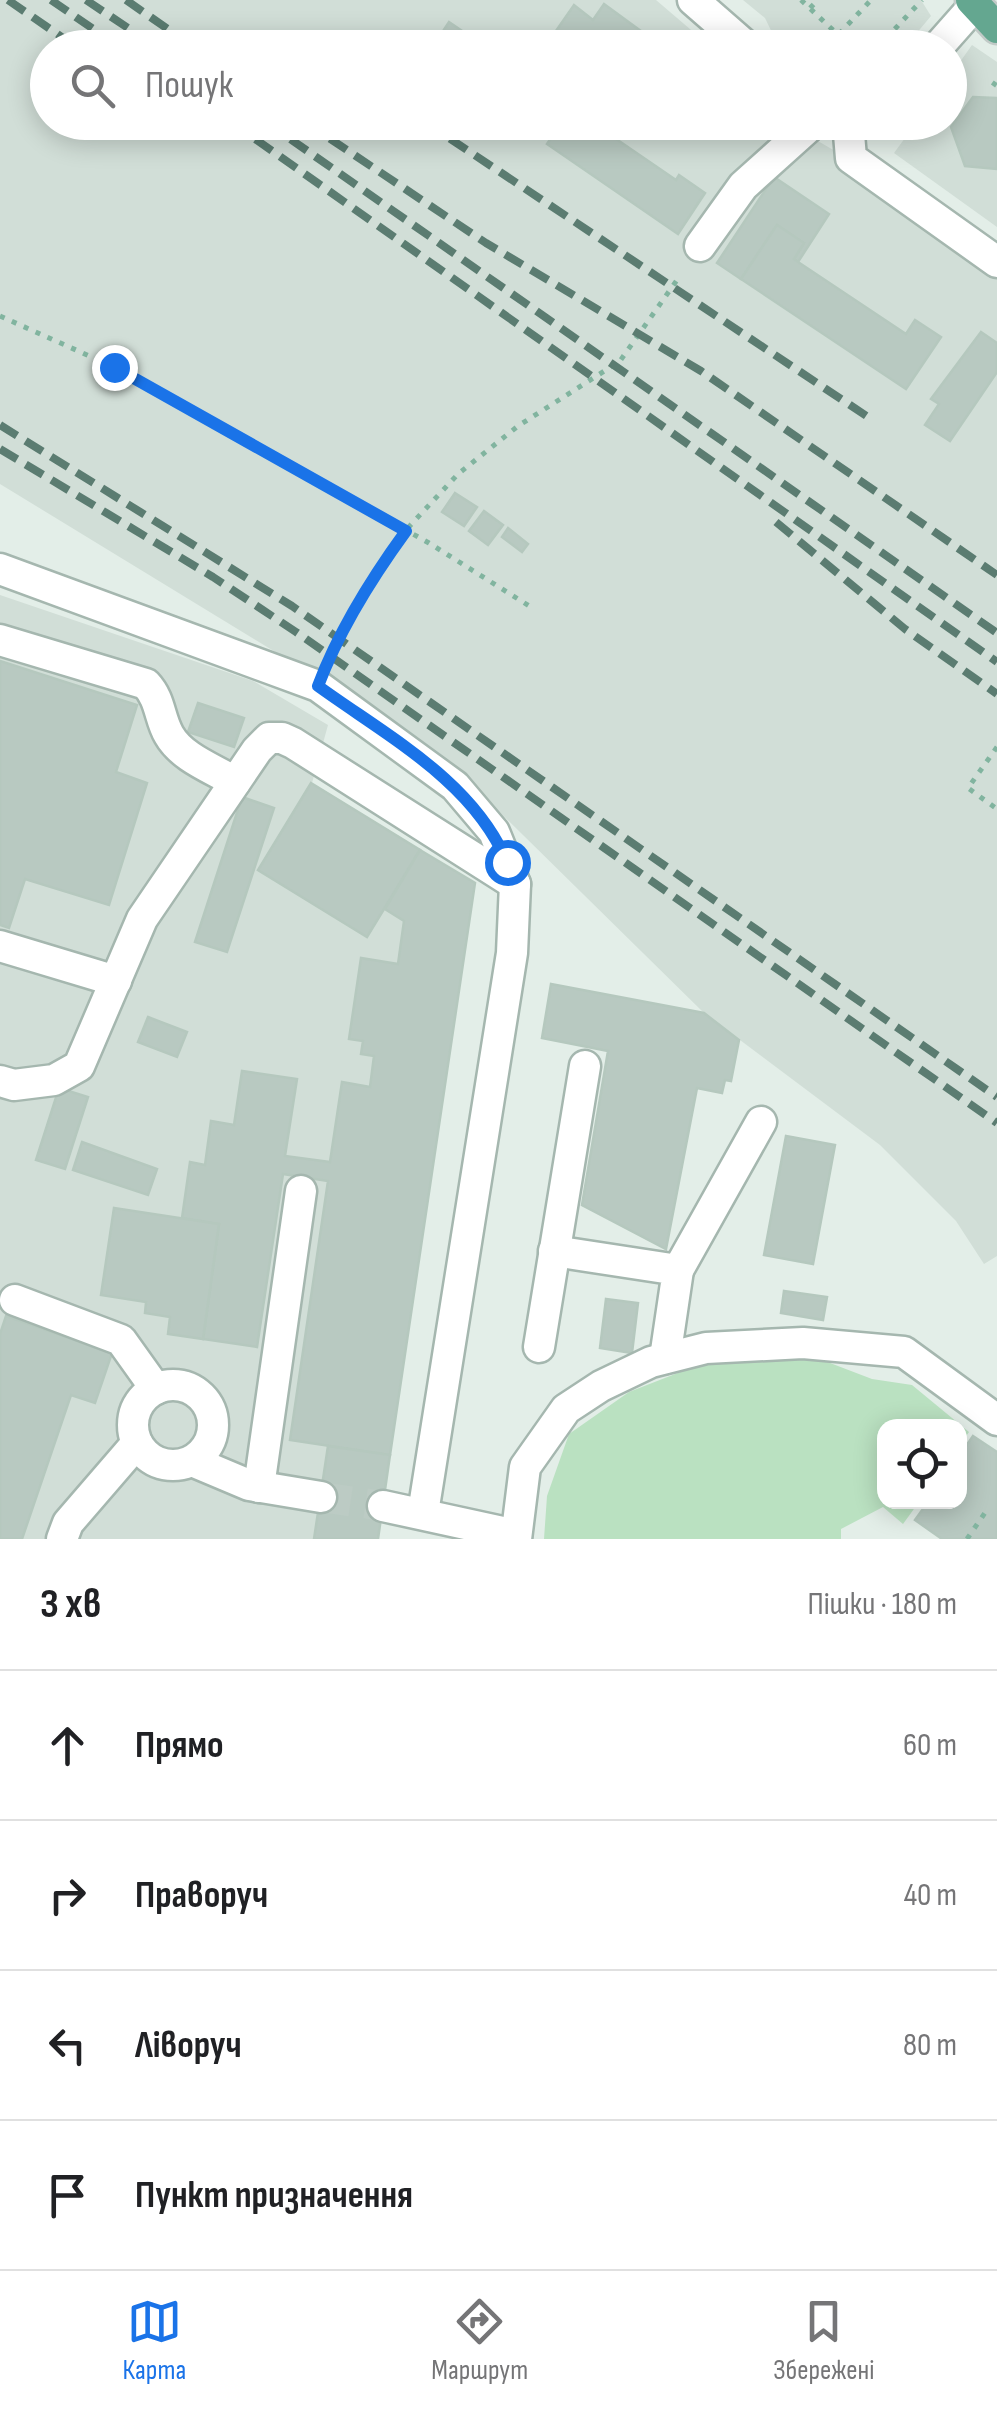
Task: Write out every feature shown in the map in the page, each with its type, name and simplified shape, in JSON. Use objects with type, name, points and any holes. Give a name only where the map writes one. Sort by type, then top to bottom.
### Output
[{"type":"street","points":[[693,0],[727,30]]},
{"type":"street","points":[[966,30],[987,16]]},
{"type":"street","points":[[700,246],[743,186],[794,140]]},
{"type":"street","points":[[850,140],[851,158],[997,262]]},
{"type":"street","points":[[0,569],[318,686],[455,786],[494,832],[515,884],[512,954],[423,1513]]},
{"type":"street","points":[[0,640],[146,684],[179,748],[236,782]]},
{"type":"street","points":[[0,1081],[14,1085],[54,1080],[79,1066],[142,919],[269,738],[294,742],[515,884]]},
{"type":"street","points":[[0,946],[116,981]]},
{"type":"street","points":[[539,1347],[584,1066]]},
{"type":"street","points":[[665,1358],[678,1270],[761,1122]]},
{"type":"street","points":[[260,1487],[301,1191]]},
{"type":"street","points":[[554,1251],[678,1270]]},
{"type":"street","points":[[15,1300],[121,1340],[156,1389]]},
{"type":"street","points":[[383,1506],[516,1537],[526,1467],[566,1409],[600,1386],[665,1358],[706,1348],[803,1343],[904,1352],[997,1420]]},
{"type":"street","points":[[192,1461],[210,1441],[213,1427],[205,1401],[182,1386],[156,1389],[146,1396],[134,1418],[137,1443],[154,1461],[166,1465],[192,1461],[260,1487],[321,1497]]},
{"type":"street","points":[[62,1539],[68,1523],[137,1443]]},
{"type":"path","points":[[802,0],[834,30]]},
{"type":"path","points":[[810,8],[818,0]]},
{"type":"path","points":[[842,30],[871,0]]},
{"type":"path","points":[[894,30],[922,0]]},
{"type":"path","points":[[318,686],[355,609],[406,531],[484,451],[620,361],[678,280]]},
{"type":"path","points":[[0,316],[114,367],[472,568],[534,609]]},
{"type":"path","points":[[997,746],[968,788],[997,809]]},
{"type":"path","points":[[968,1539],[989,1506]]},
{"type":"shaded area","points":[[0,0],[656,0],[691,30],[30,30],[30,140],[816,140],[958,222],[997,250],[997,1256],[984,1264],[956,1221],[880,1145],[704,1013],[460,773],[405,731],[0,484]]},
{"type":"shaded area","points":[[743,0],[921,0],[931,16],[919,30],[771,30],[765,18]]},
{"type":"shaded area","points":[[972,45],[997,62],[997,227],[894,153],[904,140],[967,140],[967,52]]},
{"type":"shaded area","points":[[0,595],[253,681],[328,725],[312,783],[475,883],[378,1539],[0,1539]]},
{"type":"green space","points":[[753,1355],[817,1358],[872,1379],[912,1385],[953,1419],[877,1419],[879,1509],[841,1529],[841,1539],[544,1539],[547,1496],[569,1434],[629,1392],[688,1369]]},
{"type":"green space","points":[[885,1509],[914,1509],[903,1524]]},
{"type":"building","points":[[604,4],[640,30],[557,30],[574,5],[593,20]]},
{"type":"building","points":[[449,22],[461,30],[444,30]]},
{"type":"building","points":[[973,97],[997,98],[997,169],[965,166],[956,140],[967,140],[967,105]]},
{"type":"building","points":[[550,140],[618,140],[676,180],[679,175],[705,193],[678,234],[547,144]]},
{"type":"building","points":[[774,177],[829,214],[798,262],[794,259],[804,243],[777,225],[741,279],[717,263]]},
{"type":"building","points":[[777,225],[804,243],[794,259],[798,262],[906,334],[915,320],[941,337],[906,389],[741,279]]},
{"type":"building","points":[[981,332],[997,343],[997,372],[950,441],[925,425],[939,404],[931,399]]},
{"type":"building","points":[[455,493],[477,507],[464,526],[442,512]]},
{"type":"building","points":[[484,511],[503,525],[488,545],[469,531]]},
{"type":"building","points":[[508,528],[528,544],[522,552],[502,537]]},
{"type":"building","points":[[0,661],[137,705],[116,772],[147,783],[109,905],[25,879],[9,928],[0,925]]},
{"type":"building","points":[[198,703],[244,718],[234,747],[188,732]]},
{"type":"building","points":[[311,783],[420,850],[367,937],[258,870]]},
{"type":"building","points":[[242,797],[274,808],[227,952],[195,942]]},
{"type":"building","points":[[420,850],[475,883],[390,1455],[290,1440],[328,1181],[283,1174],[257,1347],[203,1339],[219,1224],[182,1218],[190,1162],[205,1165],[211,1121],[234,1125],[242,1071],[297,1079],[285,1156],[330,1162],[342,1082],[370,1087],[374,1056],[361,1054],[363,1041],[349,1039],[361,958],[398,964],[404,921],[385,909]]},
{"type":"building","points":[[551,984],[704,1013],[739,1040],[731,1081],[725,1080],[722,1093],[697,1088],[666,1249],[582,1205],[608,1051],[542,1038]]},
{"type":"building","points":[[148,1017],[187,1032],[177,1057],[138,1042]]},
{"type":"building","points":[[59,1088],[88,1097],[65,1169],[36,1160]]},
{"type":"building","points":[[786,1136],[835,1145],[813,1264],[764,1255]]},
{"type":"building","points":[[82,1142],[157,1169],[148,1195],[73,1170]]},
{"type":"building","points":[[114,1208],[219,1224],[203,1339],[168,1334],[170,1317],[145,1313],[146,1302],[101,1295]]},
{"type":"building","points":[[784,1291],[827,1297],[823,1320],[781,1313]]},
{"type":"building","points":[[606,1299],[638,1303],[632,1353],[600,1348]]},
{"type":"building","points":[[6,1316],[112,1353],[95,1403],[71,1395],[22,1539],[0,1539],[0,1334]]},
{"type":"building","points":[[973,1436],[997,1452],[997,1539],[942,1539],[915,1520],[923,1509],[967,1509],[967,1445]]},
{"type":"building","points":[[328,1446],[390,1455],[378,1539],[314,1539]]},
{"type":"tunnel","points":[[321,1497],[383,1506]]},
{"type":"railway","points":[[8,0],[52,30]]},
{"type":"railway","points":[[51,0],[95,30]]},
{"type":"railway","points":[[86,0],[131,30]]},
{"type":"railway","points":[[126,0],[169,30]]},
{"type":"railway","points":[[257,140],[997,662]]},
{"type":"railway","points":[[292,140],[997,633]]},
{"type":"railway","points":[[332,140],[486,243],[701,371],[997,575]]},
{"type":"railway","points":[[452,140],[871,419]]},
{"type":"railway","points":[[0,425],[292,606],[997,1097]]},
{"type":"railway","points":[[0,449],[213,577],[296,632],[997,1123]]},
{"type":"railway","points":[[776,522],[905,629],[997,694]]},
{"type":"route","points":[[114,367],[406,531],[355,609],[318,686],[455,786],[494,832],[507,862]]}]
